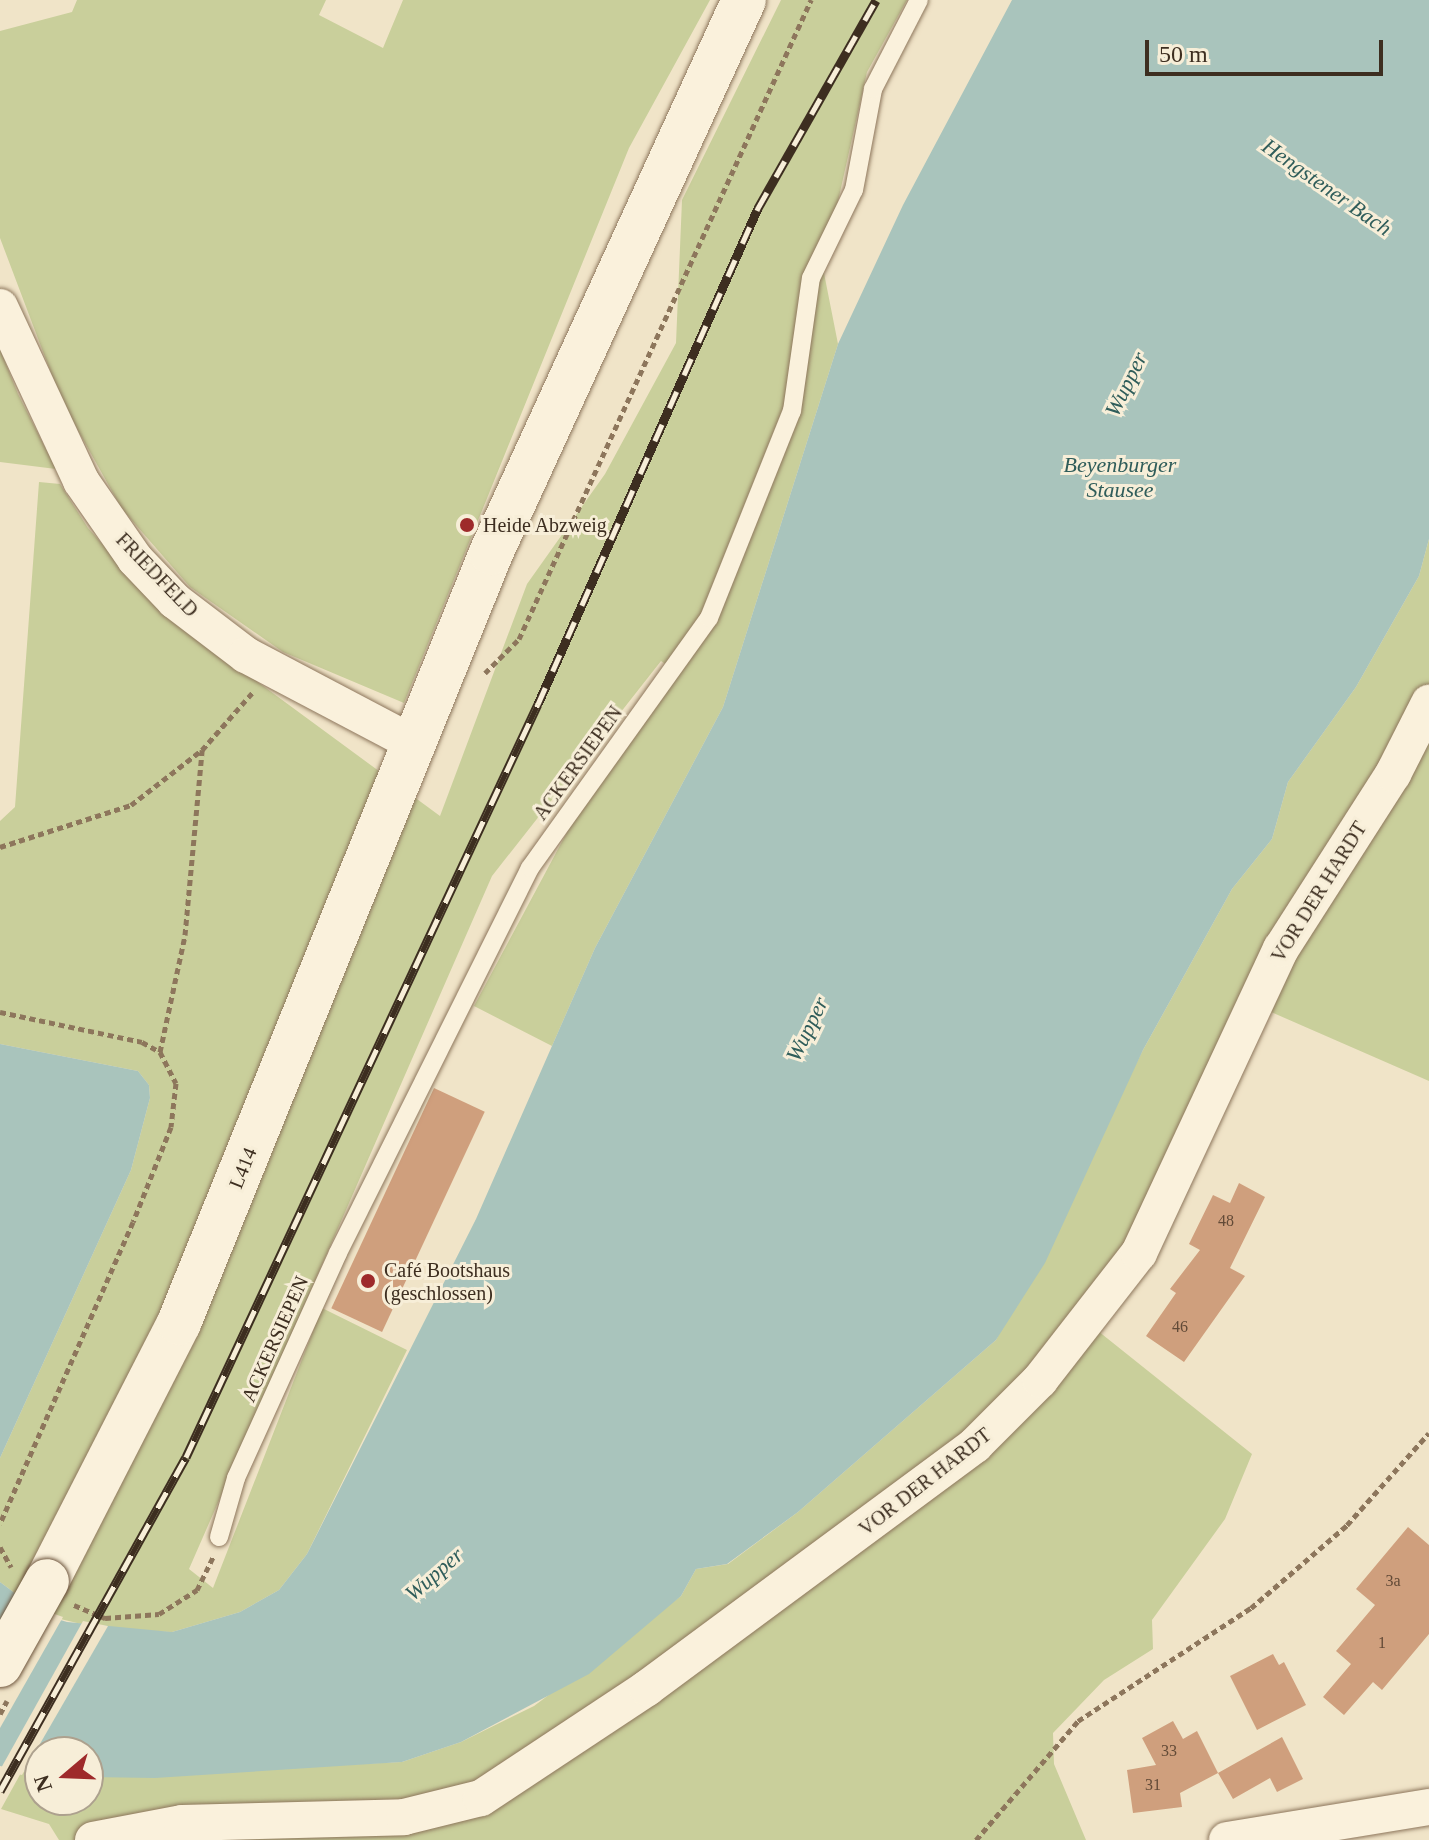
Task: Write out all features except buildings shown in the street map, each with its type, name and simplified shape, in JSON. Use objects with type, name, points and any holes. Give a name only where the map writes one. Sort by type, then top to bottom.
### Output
[{"type":"main road","name":"L414","points":[[0,1665],[62,1594],[179,1323],[417,745],[491,553],[605,293],[744,0]]},
{"type":"street","name":"FRIEDFELD","points":[[0,307],[55,432],[105,521],[175,601],[273,669],[417,745]]},
{"type":"street","name":"VOR DER HARDT","points":[[93,1840],[182,1823],[404,1817],[481,1798],[647,1688],[975,1445],[1040,1380],[1139,1253],[1281,949],[1393,774],[1429,703]]},
{"type":"street","points":[[1227,1840],[1429,1807]]},
{"type":"lane","name":"ACKERSIEPEN","points":[[219,1537],[236,1478],[338,1253],[530,868],[709,618],[792,411],[811,278],[854,190],[873,89],[919,0]]},
{"type":"path","points":[[481,677],[519,639],[811,0]]},
{"type":"path","points":[[0,847],[131,805],[202,750],[273,669]]},
{"type":"path","points":[[160,1052],[185,935],[202,750]]},
{"type":"path","points":[[0,1012],[122,1035],[160,1052],[176,1083],[171,1127],[0,1524]]},
{"type":"path","points":[[976,1840],[1078,1721],[1251,1608],[1347,1525],[1429,1433]]},
{"type":"path","points":[[62,1594],[128,1620],[180,1605],[209,1572],[219,1537]]},
{"type":"green space","points":[[77,0],[326,0],[319,15],[383,48],[403,0],[710,0],[629,148],[404,703],[283,652],[190,587],[122,509],[62,402],[0,238],[0,31],[72,12]]},
{"type":"green space","points":[[781,0],[907,0],[867,72],[823,268],[838,344],[723,707],[595,948],[552,1046],[474,1006],[595,780],[679,673],[661,661],[492,876],[189,1569],[213,1588],[322,1308],[407,1350],[307,1554],[279,1590],[240,1612],[172,1632],[106,1630],[44,1615],[0,1582],[0,1458],[131,1170],[150,1098],[149,1085],[138,1071],[0,1044],[0,821],[15,807],[39,482],[60,484],[88,528],[164,613],[440,816],[527,584],[605,474],[676,343],[682,200]]},
{"type":"green space","points":[[0,349],[18,394],[56,469],[0,462]]},
{"type":"green space","points":[[1429,539],[1429,1081],[1255,1005],[1088,1323],[1252,1454],[1225,1519],[1152,1620],[1153,1649],[1104,1680],[1053,1733],[1054,1764],[1086,1840],[59,1840],[49,1824],[1,1809],[22,1771],[24,1816],[104,1816],[104,1776],[402,1762],[461,1742],[534,1706],[681,1596],[696,1569],[728,1564],[798,1512],[996,1340],[1143,1050],[1232,889],[1272,839],[1288,782],[1356,687],[1419,576]]},
{"type":"water","name":"Beyenburger Stausee","points":[[1012,0],[1429,0],[1429,539],[1419,576],[1356,687],[1288,782],[1272,839],[1232,889],[1143,1050],[1045,1263],[996,1340],[798,1512],[727,1564],[696,1569],[681,1596],[589,1674],[461,1742],[402,1762],[155,1778],[104,1777],[104,1736],[24,1736],[24,1771],[0,1766],[0,1582],[44,1615],[67,1622],[172,1632],[240,1612],[279,1590],[307,1554],[476,1219],[595,948],[723,707],[838,344],[903,205]]},
{"type":"water","points":[[0,1044],[138,1071],[149,1085],[150,1098],[131,1170],[0,1458]]},
{"type":"pier","points":[[46,1611],[63,1617],[0,1728],[0,1621]]},
{"type":"pier","points":[[83,1621],[108,1626],[45,1736],[24,1736],[22,1775],[0,1770]]},
{"type":"railway","points":[[0,1791],[186,1457],[538,704],[758,208],[876,0]]},
{"type":"place","name":"Heide Abzweig","points":[[467,525]]},
{"type":"place","name":"Café Bootshaus (geschlossen)","points":[[368,1281]]},
{"type":"water label","name":"Hengstener Bach","points":[[1327,187]]},
{"type":"water label","name":"Wupper","points":[[1126,384]]},
{"type":"water label","name":"Wupper","points":[[807,1029]]},
{"type":"water label","name":"Wupper","points":[[434,1574]]}]
